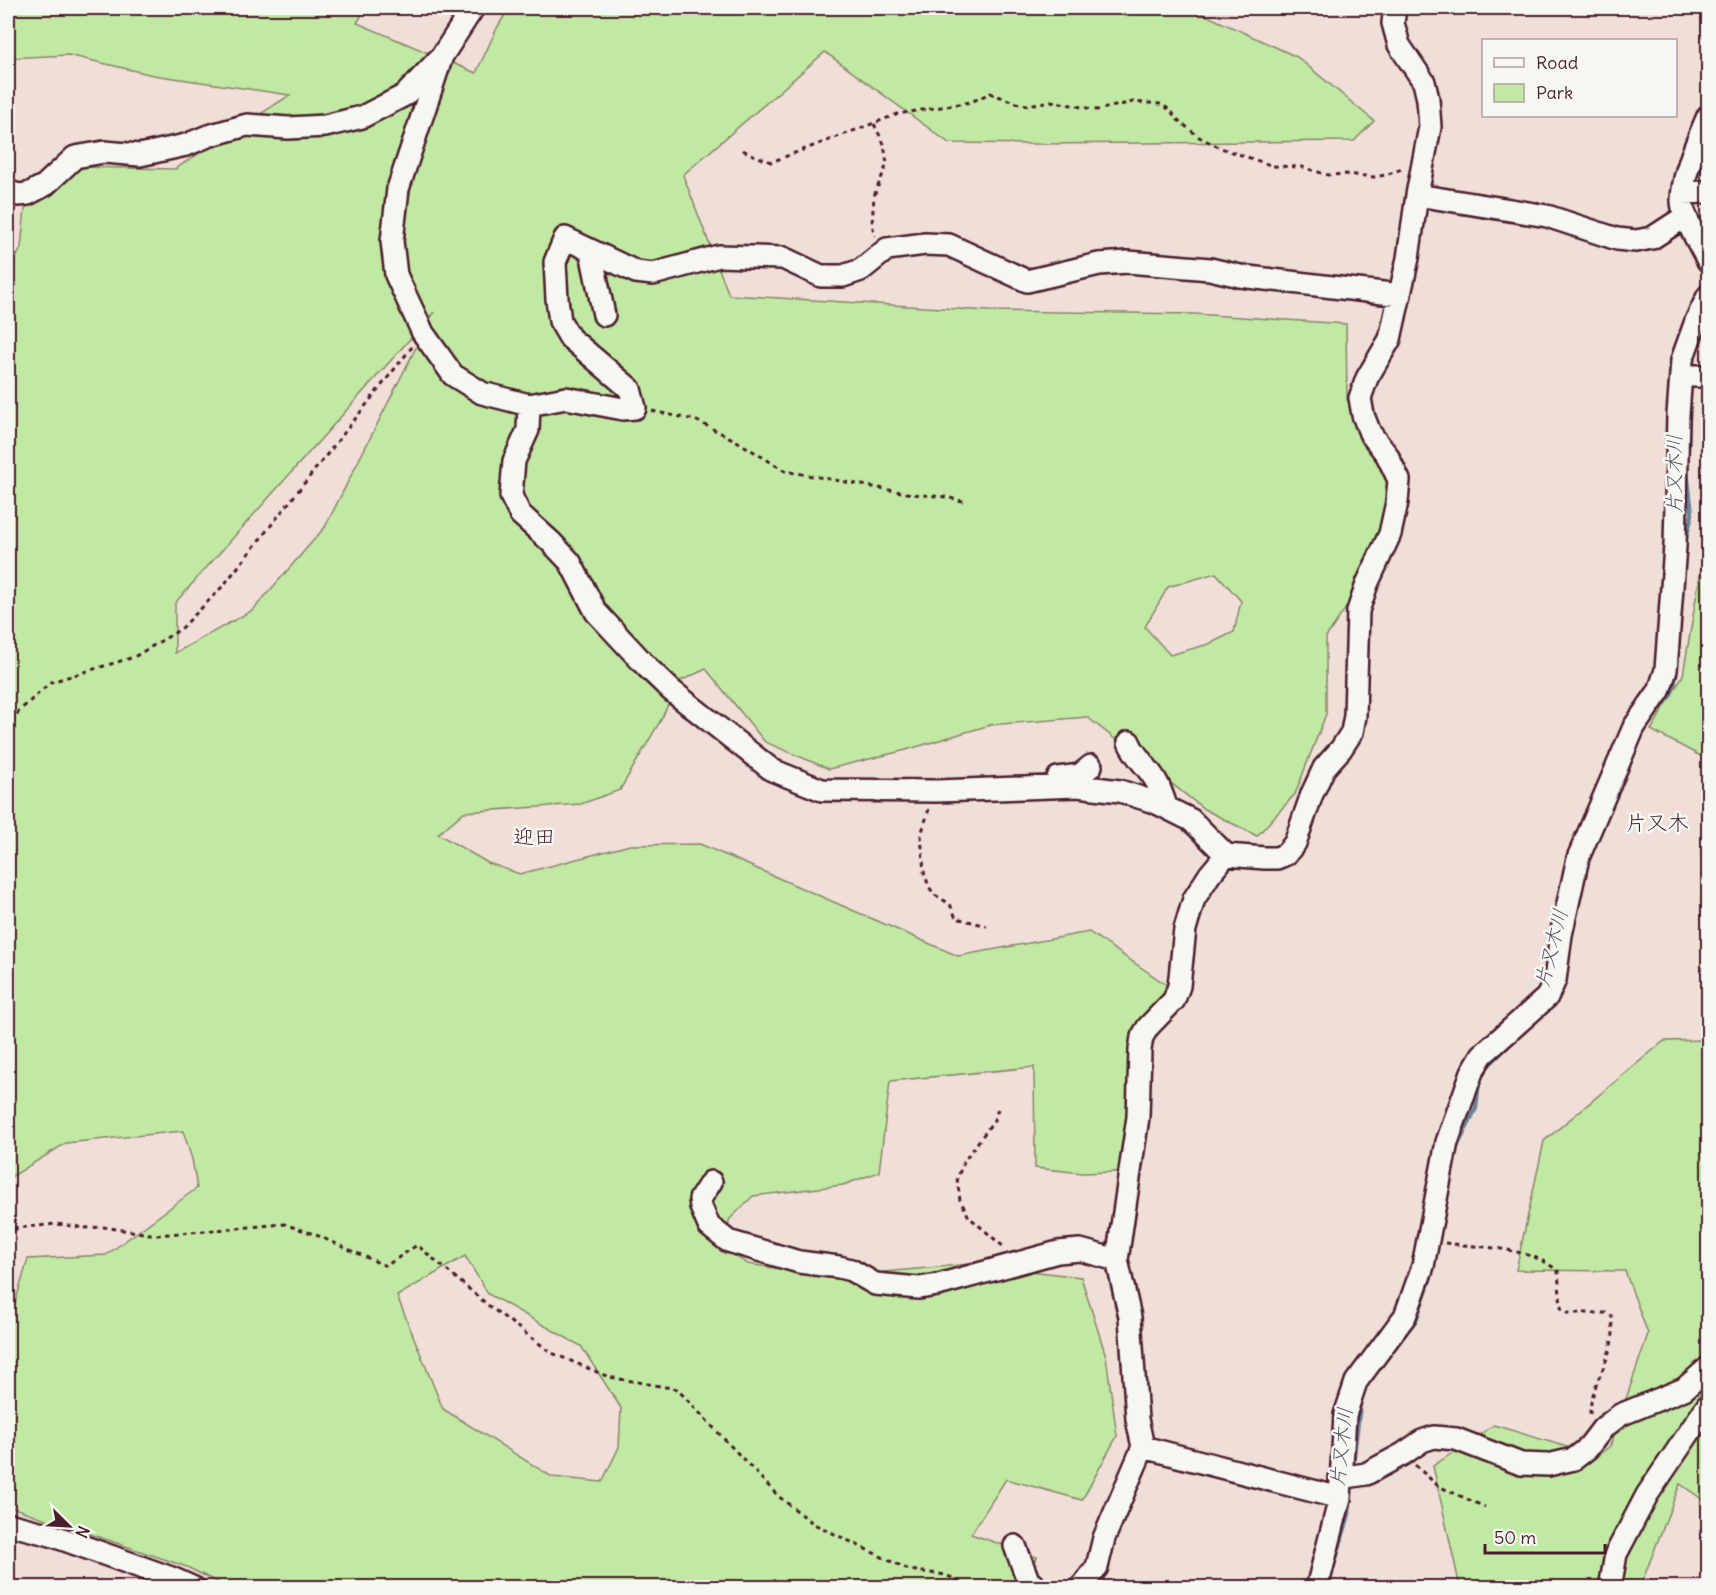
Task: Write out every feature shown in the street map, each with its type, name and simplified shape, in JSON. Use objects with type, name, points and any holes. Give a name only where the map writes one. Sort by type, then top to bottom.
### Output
[{"type":"street","points":[[8,191],[18,195],[28,194],[45,185],[75,157],[104,152],[140,155],[186,145],[247,125],[288,128],[325,126],[362,117],[405,95],[442,56],[473,8]]},
{"type":"street","points":[[529,405],[528,430],[514,461],[511,496],[520,514],[570,562],[596,612],[647,667],[672,692],[771,770],[822,790],[937,791],[1078,786],[1120,790],[1157,803],[1191,820],[1226,855],[1277,858],[1286,854],[1295,843],[1312,794],[1324,768],[1352,732],[1355,716],[1358,611],[1364,590],[1390,534],[1397,502],[1399,480],[1387,455],[1370,433],[1362,415],[1360,398],[1366,378],[1390,339],[1408,258],[1430,127],[1424,82],[1398,45],[1393,23],[1395,8]]},
{"type":"street","points":[[442,56],[398,189],[392,241],[396,275],[423,333],[453,375],[482,393],[529,405],[567,398],[623,409],[635,408],[630,389],[570,338],[560,321],[555,262],[565,238],[636,272],[653,274],[719,256],[783,258],[821,276],[843,276],[861,270],[886,250],[925,244],[949,246],[1027,281],[1099,264],[1128,262],[1210,268],[1240,276],[1400,295]]},
{"type":"street","points":[[1708,116],[1685,178],[1693,193],[1682,202],[1686,216],[1708,261]]},
{"type":"street","points":[[1417,195],[1547,216],[1617,239],[1636,242],[1652,238],[1686,216]]},
{"type":"street","points":[[591,252],[604,315]]},
{"type":"street","points":[[1317,1587],[1346,1482],[1345,1415],[1356,1382],[1405,1316],[1408,1308],[1423,1266],[1447,1142],[1472,1072],[1482,1055],[1547,997],[1555,980],[1561,935],[1578,858],[1634,727],[1659,691],[1666,669],[1675,546],[1678,415],[1694,376],[1682,360],[1708,296]]},
{"type":"street","points":[[1129,742],[1133,753],[1145,765],[1156,782],[1167,808]]},
{"type":"street","points":[[1036,787],[1053,778],[1080,775],[1091,766]]},
{"type":"street","points":[[1081,1587],[1097,1567],[1104,1538],[1143,1447],[1137,1419],[1130,1317],[1117,1260],[1138,1117],[1140,1050],[1148,1027],[1174,1000],[1179,986],[1185,929],[1194,899],[1226,855]]},
{"type":"street","points":[[711,1182],[699,1199],[701,1207],[709,1226],[728,1241],[799,1262],[850,1270],[875,1284],[918,1288],[938,1285],[1058,1252],[1080,1250],[1117,1260]]},
{"type":"street","points":[[1143,1447],[1346,1482],[1407,1458],[1422,1441],[1434,1437],[1456,1439],[1521,1464],[1548,1465],[1574,1459],[1587,1449],[1603,1428],[1620,1415],[1684,1389],[1708,1368]]},
{"type":"street","points":[[1610,1587],[1616,1554],[1647,1495],[1708,1406]]},
{"type":"street","points":[[8,1524],[51,1535],[194,1587]]},
{"type":"street","points":[[1015,1546],[1028,1580],[1037,1587]]},
{"type":"path","points":[[743,150],[771,162],[898,114],[971,102],[990,93],[1019,104],[1051,101],[1097,110],[1133,102],[1161,104],[1199,138],[1221,148],[1273,166],[1302,167],[1328,176],[1347,174],[1374,177],[1424,164]]},
{"type":"path","points":[[874,124],[884,144],[887,164],[874,196],[872,224],[875,237],[886,250]]},
{"type":"path","points":[[8,730],[19,711],[51,682],[134,657],[181,629],[223,586],[423,333]]},
{"type":"path","points":[[635,408],[695,420],[735,440],[785,471],[966,502]]},
{"type":"path","points":[[937,791],[925,817],[921,835],[924,872],[928,887],[935,895],[950,904],[956,918],[987,926]]},
{"type":"path","points":[[998,1109],[994,1120],[965,1160],[957,1178],[960,1200],[969,1217],[1023,1262]]},
{"type":"path","points":[[8,1221],[17,1228]]},
{"type":"path","points":[[8,1237],[17,1228],[57,1224],[86,1228],[103,1227],[157,1235],[284,1224],[314,1234],[386,1266],[417,1245],[489,1306],[552,1353],[609,1377],[676,1389],[778,1496],[814,1524],[909,1570],[946,1575],[971,1587]]},
{"type":"path","points":[[1446,1244],[1510,1250],[1549,1263],[1558,1271],[1562,1308],[1567,1313],[1606,1313],[1612,1316],[1612,1340],[1590,1401],[1590,1417],[1597,1435]]},
{"type":"path","points":[[1407,1458],[1438,1486],[1485,1507]]},
{"type":"green space","points":[[8,8],[366,8],[357,23],[476,73],[509,8],[1190,8],[1297,57],[1374,121],[1354,141],[949,143],[825,52],[683,175],[729,295],[989,311],[1194,314],[1346,324],[1347,400],[1386,440],[1389,512],[1348,605],[1326,637],[1326,714],[1295,794],[1257,836],[1204,809],[1087,717],[990,725],[906,750],[829,769],[765,742],[706,669],[678,682],[662,718],[620,790],[581,804],[464,812],[438,834],[488,863],[520,874],[630,845],[700,844],[958,956],[1089,932],[1171,988],[1153,1015],[1147,1117],[1140,1171],[1083,1173],[1035,1168],[1034,1067],[890,1081],[879,1172],[843,1185],[753,1196],[729,1220],[727,1251],[748,1264],[831,1277],[970,1264],[1081,1277],[1106,1356],[1117,1436],[1082,1500],[1006,1479],[971,1534],[1037,1557],[1027,1587],[227,1587],[187,1567],[8,1506],[9,1324],[28,1259],[106,1255],[197,1188],[192,1159],[183,1131],[66,1143],[8,1179],[8,274],[21,248],[25,208],[80,167],[175,169],[290,95],[153,75],[68,55],[8,58]],"holes":[[[434,312],[325,527],[253,610],[175,653],[175,603]],[[1216,573],[1241,601],[1234,632],[1209,644],[1170,655],[1145,627],[1168,587]],[[465,1256],[488,1294],[581,1346],[621,1408],[619,1447],[602,1482],[552,1477],[443,1409],[397,1296]]]},
{"type":"green space","points":[[1708,528],[1708,760],[1651,730],[1683,675]]},
{"type":"green space","points":[[1708,1040],[1708,1503],[1680,1484],[1640,1587],[1460,1587],[1433,1466],[1494,1425],[1597,1456],[1610,1446],[1648,1334],[1625,1271],[1516,1270],[1544,1141],[1664,1041]]},
{"type":"waterway","name":"片又木川","points":[[1694,186],[1708,150]]},
{"type":"waterway","name":"片又木川","points":[[1693,206],[1708,238]]},
{"type":"waterway","name":"片又木川","points":[[1684,547],[1692,514],[1687,472],[1690,392]]},
{"type":"waterway","name":"片又木川","points":[[1655,714],[1671,694],[1676,669]]},
{"type":"waterway","name":"片又木川","points":[[1484,1070],[1512,1042]]},
{"type":"waterway","name":"片又木川","points":[[1454,1153],[1476,1108],[1479,1079]]},
{"type":"waterway","name":"片又木川","points":[[1366,1386],[1416,1320],[1432,1274],[1432,1267]]},
{"type":"waterway","name":"片又木川","points":[[1352,1471],[1361,1396]]},
{"type":"waterway","name":"片又木川","points":[[1333,1568],[1349,1514],[1350,1497]]},
{"type":"district","name":"片又木","points":[[1657,823]]},
{"type":"district","name":"迎田","points":[[534,837]]}]
